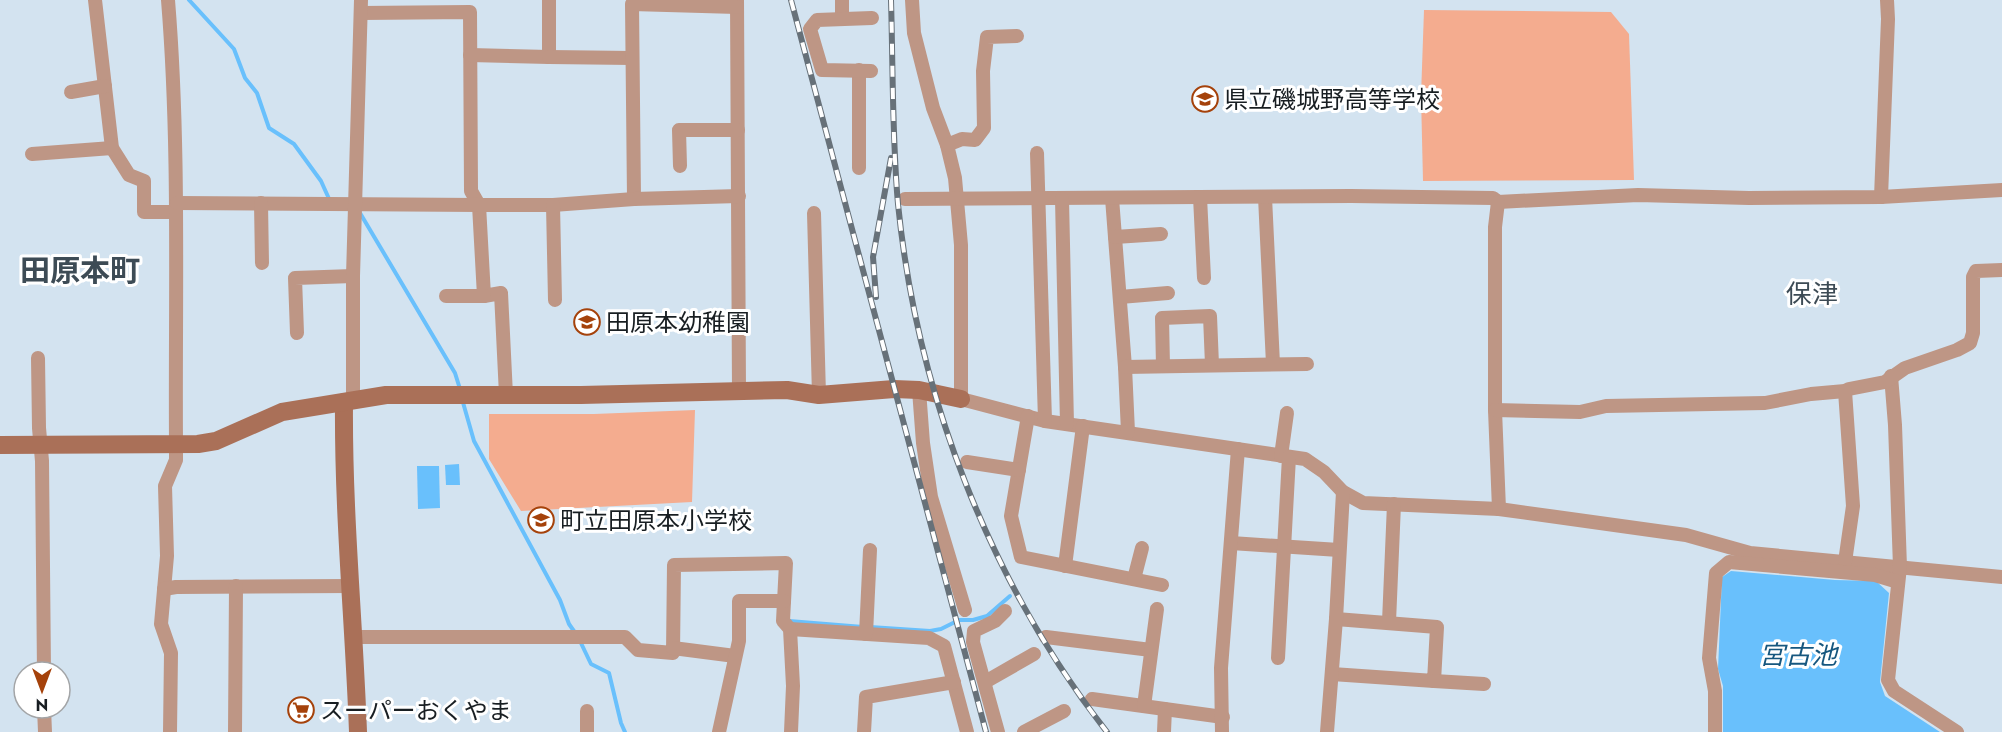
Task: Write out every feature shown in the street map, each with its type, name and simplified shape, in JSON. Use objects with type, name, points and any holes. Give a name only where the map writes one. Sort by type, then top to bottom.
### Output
[{"type":"street","points":[[95,0],[112,148],[129,175],[144,181],[144,212],[177,207],[261,203],[355,208],[552,204],[739,196]]},
{"type":"street","points":[[168,0],[174,72],[177,207],[176,460],[165,486],[167,556],[161,624],[171,653],[170,732]]},
{"type":"street","points":[[549,0],[549,57]]},
{"type":"street","points":[[842,19],[843,0]]},
{"type":"street","points":[[912,0],[914,33],[933,108],[947,145],[958,199],[961,245],[962,399]]},
{"type":"street","points":[[1881,197],[1887,0]]},
{"type":"street","points":[[634,199],[632,4],[737,4],[739,392]]},
{"type":"street","points":[[358,732],[355,637],[345,519],[361,7],[470,12],[471,191],[479,206],[484,296]]},
{"type":"street","points":[[859,168],[865,71],[822,70],[810,29],[817,20],[872,18]]},
{"type":"street","points":[[947,145],[962,139],[975,140],[984,128],[983,71],[987,37],[1017,36]]},
{"type":"street","points":[[470,55],[632,58]]},
{"type":"street","points":[[71,92],[105,86]]},
{"type":"street","points":[[680,166],[679,130],[738,130]]},
{"type":"street","points":[[32,154],[112,148]]},
{"type":"street","points":[[1037,153],[1045,421]]},
{"type":"street","points":[[906,200],[1264,197],[1493,198],[1498,202],[1638,195],[1749,198],[1881,197],[2002,190]]},
{"type":"street","points":[[1200,197],[1204,278]]},
{"type":"street","points":[[1264,197],[1273,364]]},
{"type":"street","points":[[1062,198],[1067,424]]},
{"type":"street","points":[[1112,198],[1128,432]]},
{"type":"street","points":[[1498,202],[1495,227],[1495,410],[1499,509]]},
{"type":"street","points":[[261,203],[262,263]]},
{"type":"street","points":[[552,204],[555,300]]},
{"type":"street","points":[[814,213],[819,395]]},
{"type":"street","points":[[1115,237],[1161,234]]},
{"type":"street","points":[[1495,410],[1580,412],[1606,406],[1765,403],[1811,394],[1845,391],[1885,382],[1905,368],[1957,350],[1970,343],[1973,333],[1973,277],[1976,271],[2002,270]]},
{"type":"street","points":[[297,333],[295,278],[352,276]]},
{"type":"street","points":[[446,296],[501,294],[506,395]]},
{"type":"street","points":[[1120,297],[1168,294]]},
{"type":"street","points":[[1163,366],[1162,318],[1210,316],[1212,365]]},
{"type":"street","points":[[38,358],[44,660]]},
{"type":"street","points":[[1125,367],[1307,364]]},
{"type":"street","points":[[1891,376],[1900,567],[1888,680],[1894,691],[1957,732]]},
{"type":"street","points":[[0,445],[176,445],[216,441],[282,412],[386,395],[787,390],[819,395],[894,389],[919,390],[1045,421],[1305,459],[1324,472],[1343,492],[1363,503],[1499,509],[1686,535],[1750,553],[2002,578]]},
{"type":"street","points":[[919,390],[923,443],[931,497],[965,610]]},
{"type":"street","points":[[1845,391],[1853,506],[1845,562]]},
{"type":"street","points":[[1278,658],[1285,547],[1287,413]]},
{"type":"street","points":[[1028,416],[1011,516],[1021,557],[1162,585]]},
{"type":"street","points":[[1065,566],[1083,426]]},
{"type":"street","points":[[1222,732],[1221,668],[1238,449]]},
{"type":"street","points":[[967,462],[1019,470]]},
{"type":"street","points":[[1326,732],[1336,619],[1343,492]]},
{"type":"street","points":[[1389,622],[1394,504]]},
{"type":"street","points":[[1231,543],[1339,550]]},
{"type":"street","points":[[1134,579],[1142,548]]},
{"type":"street","points":[[866,629],[870,550]]},
{"type":"street","points":[[1715,732],[1715,692],[1709,658],[1716,573],[1729,562],[1875,575],[1898,582]]},
{"type":"street","points":[[355,637],[625,637],[638,650],[673,653],[674,565],[786,563],[783,621],[790,629],[792,686],[790,732]]},
{"type":"street","points":[[164,589],[236,586],[351,586]]},
{"type":"street","points":[[235,732],[236,586]]},
{"type":"street","points":[[719,732],[739,641],[739,601],[784,601]]},
{"type":"street","points":[[1144,706],[1157,609]]},
{"type":"street","points":[[998,732],[972,642],[974,631],[995,621],[1005,611]]},
{"type":"street","points":[[1336,619],[1437,627],[1434,681]]},
{"type":"street","points":[[790,629],[866,629],[928,638],[944,646],[967,732]]},
{"type":"street","points":[[1046,637],[1151,651]]},
{"type":"street","points":[[673,648],[735,657]]},
{"type":"street","points":[[985,682],[1034,654]]},
{"type":"street","points":[[1332,674],[1484,684]]},
{"type":"street","points":[[864,732],[866,698],[954,682]]},
{"type":"street","points":[[1092,699],[1223,717]]},
{"type":"street","points":[[1164,732],[1166,709]]},
{"type":"street","points":[[587,711],[587,732]]},
{"type":"street","points":[[1024,732],[1064,711]]},
{"type":"shaded area","points":[[1424,10],[1611,12],[1629,34],[1634,180],[1423,181],[1421,96]]},
{"type":"shaded area","points":[[695,410],[692,502],[521,511],[489,459],[489,414],[594,414]]},
{"type":"water","points":[[459,464],[460,485],[446,485],[445,465]]},
{"type":"water","points":[[417,466],[439,466],[440,508],[418,509]]},
{"type":"water","name":"宮古池","points":[[1731,571],[1835,580],[1876,581],[1889,593],[1880,682],[1885,696],[1940,732],[1723,732],[1723,686],[1718,669],[1722,577]]},
{"type":"waterway","points":[[189,0],[234,49],[245,78],[257,93],[269,128],[294,144],[321,181],[330,201]]},
{"type":"waterway","points":[[360,213],[455,373],[460,389]]},
{"type":"waterway","points":[[462,399],[474,441],[576,634]]},
{"type":"waterway","points":[[870,627],[930,631],[941,629],[959,620],[973,620],[987,616],[1010,596]]},
{"type":"waterway","points":[[789,621],[863,627]]},
{"type":"waterway","points":[[580,641],[591,664],[609,673],[625,732]]},
{"type":"railway","points":[[791,0],[986,732]]},
{"type":"railway","points":[[891,0],[898,204],[908,275],[922,345],[941,415],[965,483],[994,549],[1027,613],[1065,674],[1107,732]]},
{"type":"railway","points":[[876,297],[873,257],[891,158]]},
{"type":"place","name":"県立磯城野高等学校","points":[[1205,99]]},
{"type":"place","name":"田原本幼稚園","points":[[587,322]]},
{"type":"place","name":"町立田原本小学校","points":[[541,520]]},
{"type":"place","name":"スーパーおくやま","points":[[301,710]]},
{"type":"district","name":"田原本町","points":[[80,270]]},
{"type":"district","name":"保津","points":[[1812,294]]}]
